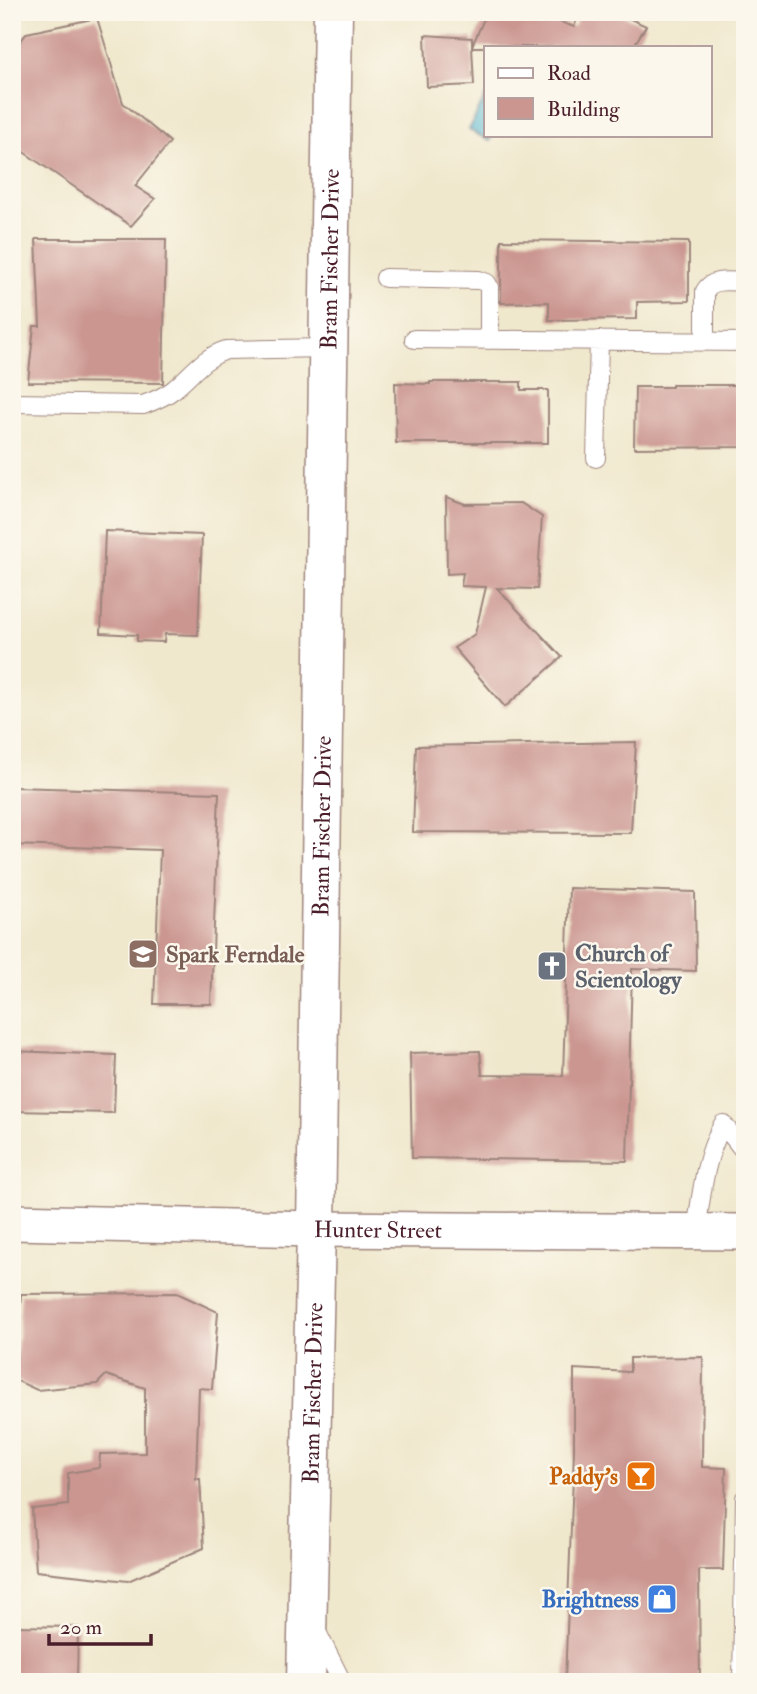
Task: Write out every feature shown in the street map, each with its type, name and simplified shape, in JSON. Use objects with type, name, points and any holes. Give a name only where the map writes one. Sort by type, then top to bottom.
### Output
[{"type":"main road","name":"Bram Fischer Drive","points":[[306,1682],[316,1229],[333,12]]},
{"type":"street","name":"Hunter Street","points":[[12,1222],[316,1229],[745,1232]]},
{"type":"lane","points":[[385,278],[479,280],[486,283],[489,288],[489,340]]},
{"type":"lane","points":[[705,342],[705,291],[708,286],[715,282],[745,282]]},
{"type":"lane","points":[[414,339],[745,342]]},
{"type":"lane","points":[[596,458],[598,340]]},
{"type":"lane","points":[[12,403],[143,405],[174,390],[199,363],[213,354],[226,350],[328,348]]},
{"type":"lane","points":[[696,1232],[707,1159],[711,1145],[723,1124],[745,1152]]},
{"type":"lane","points":[[742,1682],[745,1498]]},
{"type":"lane","points":[[307,1611],[342,1682]]},
{"type":"water","points":[[484,99],[484,136],[492,136],[490,141],[469,130]]},
{"type":"building","points":[[487,12],[533,12],[574,27],[580,12],[615,12],[646,26],[634,46],[472,47],[474,85],[427,87],[425,35],[472,38],[472,46]]},
{"type":"building","points":[[97,18],[123,103],[170,142],[135,186],[155,199],[131,226],[12,144],[12,51],[27,33]]},
{"type":"building","points":[[36,239],[166,239],[163,383],[28,382],[34,326],[40,326]]},
{"type":"building","points":[[501,240],[689,242],[689,301],[637,302],[637,319],[549,320],[549,302],[501,303]]},
{"type":"building","points":[[521,382],[521,390],[548,390],[548,443],[396,443],[395,383]]},
{"type":"building","points":[[745,385],[745,447],[634,448],[635,387]]},
{"type":"building","points":[[446,497],[465,504],[521,503],[542,517],[537,589],[497,588],[562,657],[505,707],[454,648],[475,634],[486,587],[461,586],[463,573],[447,574]]},
{"type":"building","points":[[105,531],[202,535],[198,635],[165,634],[164,642],[137,641],[137,635],[101,633]]},
{"type":"building","points":[[636,742],[631,833],[413,832],[416,746]]},
{"type":"building","name":"Spark Ferndale","points":[[12,787],[219,793],[211,1004],[154,1004],[160,850],[12,845]]},
{"type":"building","points":[[569,888],[695,892],[696,971],[632,969],[627,1161],[412,1158],[410,1053],[480,1051],[482,1075],[563,1076]]},
{"type":"building","points":[[12,1051],[116,1055],[114,1113],[12,1111]]},
{"type":"building","points":[[177,1293],[218,1312],[212,1389],[199,1388],[196,1479],[200,1479],[204,1548],[128,1581],[36,1571],[32,1509],[68,1505],[68,1473],[99,1468],[100,1454],[145,1453],[145,1388],[106,1375],[97,1384],[37,1390],[15,1380],[21,1294]]},
{"type":"building","points":[[703,1357],[702,1467],[726,1468],[723,1570],[699,1570],[700,1682],[565,1682],[574,1450],[574,1369],[630,1372],[630,1358]]},
{"type":"building","points":[[12,1626],[78,1627],[77,1682],[12,1682]]},
{"type":"place","name":"Spark Ferndale","points":[[143,954]]},
{"type":"place","name":"Church of Scientology","points":[[552,966]]},
{"type":"place","name":"Paddy's","points":[[641,1476]]},
{"type":"place","name":"Brightness","points":[[662,1599]]}]
